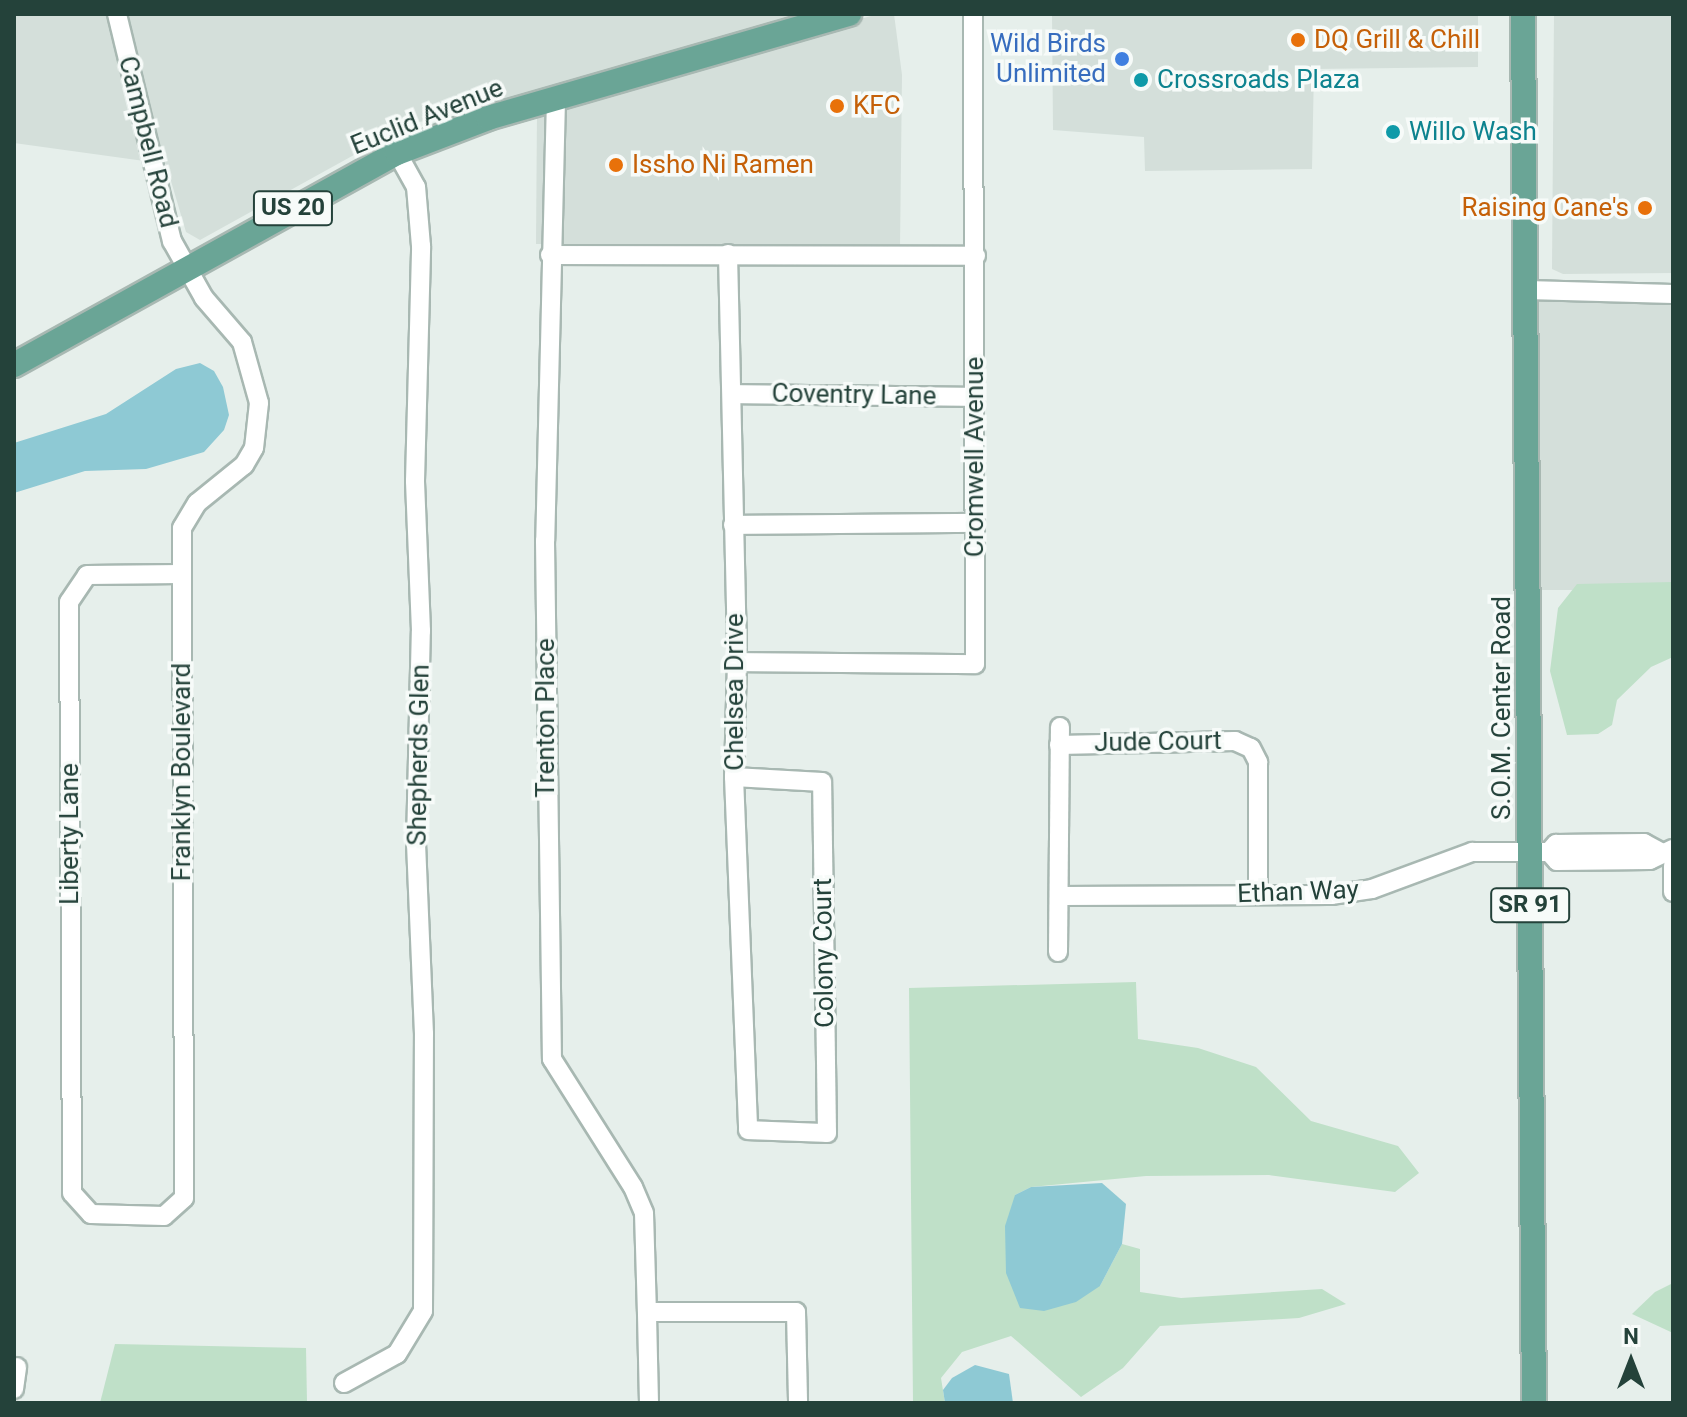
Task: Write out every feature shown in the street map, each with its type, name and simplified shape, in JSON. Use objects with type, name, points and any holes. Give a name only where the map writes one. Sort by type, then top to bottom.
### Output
[{"type":"main road","name":"Euclid Avenue","points":[[14,365],[397,153],[556,99],[849,14]]},
{"type":"main road","name":"S.O.M. Center Road","points":[[1523,14],[1539,852],[1534,1403]]},
{"type":"street","name":"Campbell Road","points":[[117,14],[172,241],[185,268]]},
{"type":"street","name":"Cromwell Avenue","points":[[737,662],[975,664],[973,14]]},
{"type":"street","name":"Trenton Place","points":[[556,99],[545,541],[552,1059],[633,1187],[644,1213],[649,1403]]},
{"type":"street","name":"Shepherds Glen","points":[[344,1383],[397,1354],[422,1315],[424,1212],[416,845],[421,631],[415,495],[421,246],[416,187],[397,153]]},
{"type":"street","name":"Chelsea Drive","points":[[728,254],[737,662],[734,777],[748,1130]]},
{"type":"street","points":[[550,255],[976,256]]},
{"type":"street","name":"Franklyn Boulevard","points":[[72,1193],[91,1214],[164,1216],[184,1198],[182,528],[197,503],[244,465],[254,448],[259,403],[242,342],[185,268]]},
{"type":"street","points":[[1527,290],[1673,294]]},
{"type":"street","name":"Coventry Lane","points":[[732,394],[975,397]]},
{"type":"street","points":[[733,525],[975,523]]},
{"type":"street","name":"Liberty Lane","points":[[72,1193],[69,602],[87,575],[181,574]]},
{"type":"street","name":"Jude Court","points":[[1059,896],[1059,736],[1235,741],[1251,748],[1258,762],[1258,895]]},
{"type":"street","name":"Colony Court","points":[[734,777],[822,782],[827,1133],[748,1130]]},
{"type":"street","name":"Ethan Way","points":[[1059,896],[1258,895],[1372,889],[1472,852],[1539,852],[1556,844],[1644,843],[1666,851]]},
{"type":"street","points":[[1673,866],[1673,892]]},
{"type":"street","points":[[1058,952],[1059,896]]},
{"type":"street","points":[[647,1312],[796,1312],[798,1403]]},
{"type":"street","points":[[14,1389],[17,1367]]},
{"type":"shaded area","points":[[14,14],[822,14],[503,104],[410,124],[200,240],[186,232],[166,164],[14,143]]},
{"type":"shaded area","points":[[878,14],[894,14],[902,75],[900,246],[536,244],[537,111]]},
{"type":"shaded area","points":[[1052,14],[1478,14],[1478,67],[1314,69],[1312,169],[1145,171],[1144,137],[1053,130]]},
{"type":"shaded area","points":[[1554,14],[1673,14],[1673,273],[1563,274],[1552,269]]},
{"type":"shaded area","points":[[1534,297],[1673,297],[1673,590],[1534,590]]},
{"type":"green space","points":[[1673,582],[1673,657],[1651,667],[1617,700],[1612,725],[1598,734],[1567,735],[1550,671],[1558,608],[1577,584]]},
{"type":"green space","points":[[1136,982],[1138,1039],[1198,1048],[1256,1067],[1311,1121],[1398,1146],[1419,1173],[1395,1192],[1269,1175],[1146,1176],[1031,1187],[1015,1195],[1100,1286],[1122,1244],[1140,1249],[1140,1292],[1181,1298],[1322,1289],[1346,1304],[1299,1318],[1160,1326],[1123,1368],[1081,1397],[1011,1336],[962,1352],[941,1378],[945,1403],[913,1403],[909,988]]},
{"type":"green space","points":[[1673,1283],[1673,1333],[1632,1314],[1655,1292]]},
{"type":"green space","points":[[115,1344],[306,1348],[307,1403],[100,1403]]},
{"type":"water","points":[[200,363],[214,371],[223,387],[229,415],[224,430],[204,452],[146,469],[85,471],[14,493],[14,443],[106,414],[176,369]]},
{"type":"water","points":[[1102,1183],[1126,1204],[1122,1244],[1100,1286],[1076,1302],[1044,1311],[1020,1308],[1006,1273],[1005,1226],[1015,1195],[1031,1187]]},
{"type":"water","points":[[975,1365],[1009,1374],[1013,1403],[945,1403],[943,1390],[952,1378]]},
{"type":"place","name":"DQ Grill & Chill","points":[[1298,40]]},
{"type":"place","name":"Wild Birds Unlimited","points":[[1122,59]]},
{"type":"place","name":"Crossroads Plaza","points":[[1141,80]]},
{"type":"place","name":"KFC","points":[[837,106]]},
{"type":"place","name":"Willo Wash","points":[[1393,132]]},
{"type":"place","name":"Issho Ni Ramen","points":[[616,165]]},
{"type":"place","name":"Raising Cane's","points":[[1645,208]]}]
